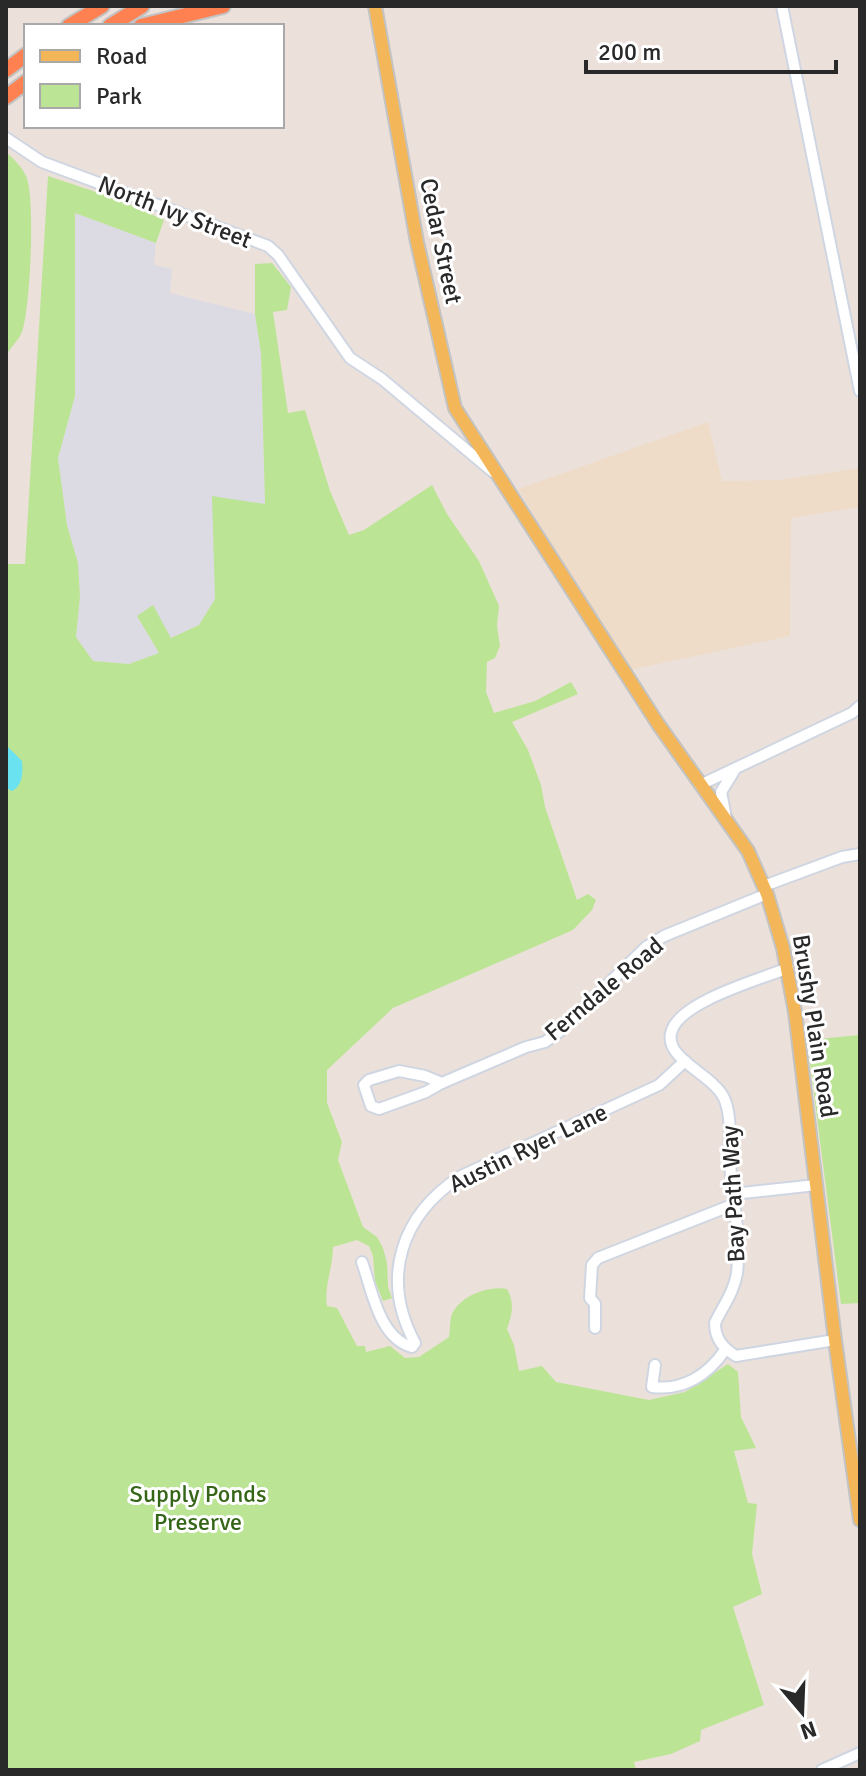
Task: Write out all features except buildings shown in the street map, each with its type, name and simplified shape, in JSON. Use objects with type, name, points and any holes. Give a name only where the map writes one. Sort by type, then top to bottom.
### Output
[{"type":"highway","points":[[70,24],[92,6]]},
{"type":"highway","points":[[71,24],[102,6]]},
{"type":"highway","points":[[113,24],[142,6]]},
{"type":"highway","points":[[149,24],[223,6]]},
{"type":"highway","points":[[6,70],[24,56]]},
{"type":"highway","points":[[6,97],[24,84]]},
{"type":"main road","name":"Cedar Street","points":[[375,6],[417,242],[455,408],[495,474]]},
{"type":"main road","name":"Brushy Plain Road","points":[[495,474],[700,785],[748,851],[765,890],[788,968],[860,1520]]},
{"type":"street","points":[[782,6],[860,391]]},
{"type":"street","name":"North Ivy Street","points":[[6,138],[42,162],[268,246],[278,255],[350,358],[382,379],[495,474]]},
{"type":"street","points":[[700,785],[852,713],[860,706]]},
{"type":"street","points":[[727,820],[721,792],[738,766]]},
{"type":"street","name":"Ferndale Road","points":[[442,1083],[399,1071],[369,1080],[364,1085],[371,1106],[379,1109],[426,1092],[526,1047],[545,1042],[646,947],[664,936],[842,857],[860,854]]},
{"type":"street","points":[[685,1061],[670,1042],[670,1032],[681,1017],[712,998],[788,968]]},
{"type":"street","name":"Bay Path Way","points":[[685,1061],[719,1087],[729,1114],[737,1274],[729,1299],[715,1323],[718,1339],[725,1350]]},
{"type":"street","name":"Austin Ryer Lane","points":[[362,1262],[387,1328],[404,1345],[412,1347],[415,1343],[400,1308],[398,1277],[411,1225],[429,1201],[461,1176],[659,1085],[685,1061]]},
{"type":"street","points":[[595,1328],[595,1304],[590,1298],[592,1265],[598,1258],[732,1199],[816,1185]]},
{"type":"street","points":[[655,1365],[652,1387],[668,1389],[706,1373],[725,1350],[736,1356],[752,1355],[835,1340]]},
{"type":"street","points":[[822,1770],[860,1753]]},
{"type":"shaded area","points":[[75,212],[156,243],[154,265],[172,269],[170,293],[255,314],[261,353],[265,505],[215,557],[215,599],[199,625],[171,638],[137,616],[159,653],[129,664],[93,661],[76,637],[80,597],[78,563],[67,525],[58,458],[75,396]]},
{"type":"shaded area","points":[[708,422],[722,481],[780,480],[860,468],[860,507],[791,518],[790,636],[629,670],[518,489]]},
{"type":"green space","points":[[6,152],[26,176],[31,229],[25,320],[22,332],[6,359]]},
{"type":"green space","name":"Supply Ponds Preserve","points":[[48,176],[114,198],[164,220],[156,243],[75,213],[75,396],[58,458],[67,525],[78,563],[80,597],[76,637],[93,661],[129,664],[159,653],[137,616],[153,605],[171,638],[199,625],[215,599],[212,496],[265,504],[255,264],[272,263],[291,287],[287,310],[273,312],[288,413],[305,410],[330,491],[349,535],[364,530],[432,485],[447,514],[479,561],[499,606],[497,626],[500,646],[495,658],[487,662],[486,692],[494,713],[535,701],[571,682],[578,694],[512,722],[528,750],[541,785],[545,807],[577,900],[588,894],[596,900],[592,910],[573,930],[393,1008],[327,1070],[327,1103],[342,1142],[338,1160],[363,1227],[377,1237],[383,1248],[392,1298],[383,1301],[375,1281],[369,1246],[357,1240],[333,1247],[326,1298],[327,1306],[337,1308],[357,1346],[365,1346],[366,1352],[390,1346],[405,1358],[419,1357],[449,1337],[454,1310],[466,1298],[499,1288],[507,1289],[511,1299],[507,1329],[519,1371],[542,1366],[556,1382],[649,1400],[685,1392],[728,1364],[738,1372],[741,1417],[756,1448],[734,1451],[748,1503],[757,1504],[752,1554],[762,1594],[733,1607],[764,1705],[701,1730],[700,1741],[671,1754],[634,1762],[636,1770],[6,1770],[6,564],[25,564]]},
{"type":"green space","points":[[860,1035],[860,1303],[841,1304],[807,1040]]},
{"type":"water","points":[[6,745],[22,761],[20,782],[12,791],[6,788]]}]
